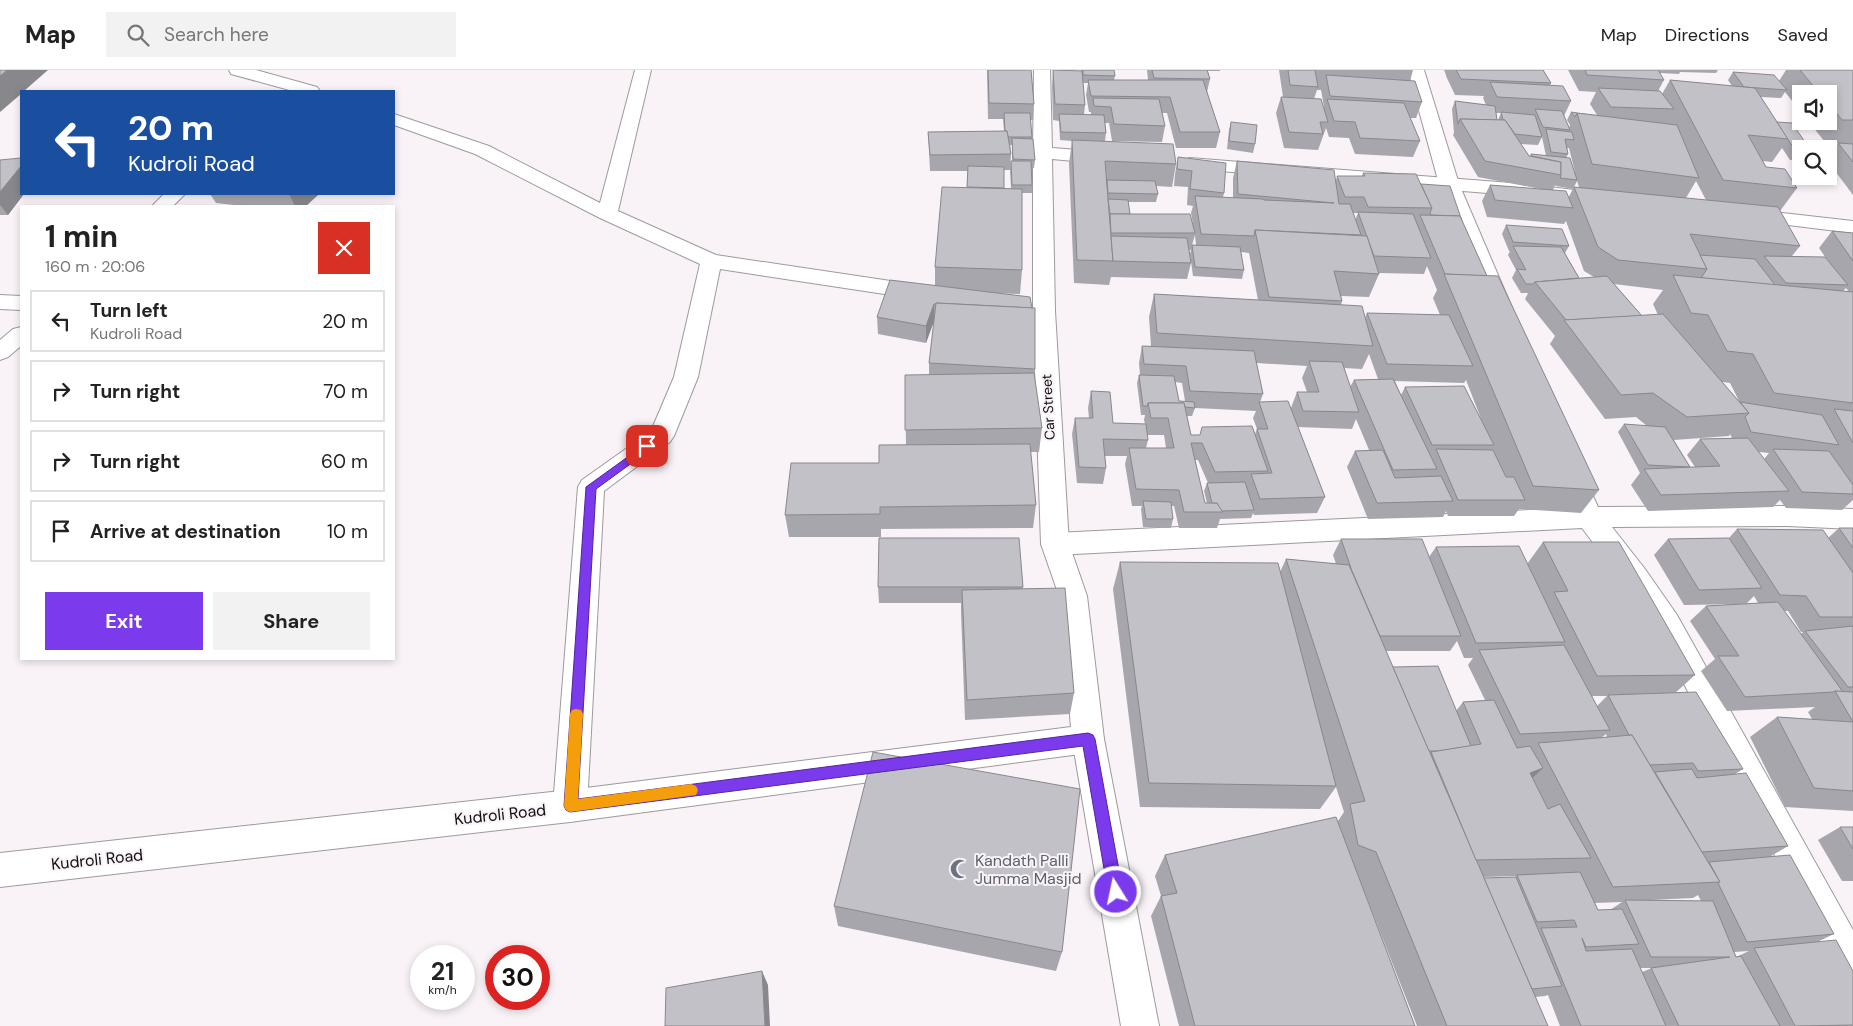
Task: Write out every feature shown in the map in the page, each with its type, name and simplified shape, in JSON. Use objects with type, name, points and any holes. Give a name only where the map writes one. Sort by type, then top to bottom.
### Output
[{"type":"street","points":[[606,214],[643,70]]},
{"type":"street","name":"Car Street","points":[[1042,70],[1041,153],[1034,310],[1055,544],[1073,596],[1088,739],[1140,1026]]},
{"type":"street","points":[[1416,70],[1449,184],[1513,337]]},
{"type":"street","points":[[233,75],[306,90]]},
{"type":"street","points":[[395,120],[482,150],[606,214],[711,261],[946,296]]},
{"type":"street","points":[[1041,153],[1121,159]]},
{"type":"street","points":[[1170,162],[1449,184],[1630,202]]},
{"type":"street","points":[[163,205],[174,195]]},
{"type":"street","points":[[1727,213],[1853,227]]},
{"type":"street","points":[[570,806],[591,487],[661,436],[686,376],[711,261]]},
{"type":"street","points":[[0,302],[20,303]]},
{"type":"street","points":[[0,352],[20,335]]},
{"type":"street","points":[[1562,454],[1589,517],[1635,577],[1667,624],[1853,966]]},
{"type":"street","points":[[1055,544],[1589,517],[1788,516],[1853,519]]},
{"type":"street","name":"Kudroli Road","points":[[0,870],[570,806],[1088,739]]},
{"type":"building","points":[[0,70],[7,70],[0,76]]},
{"type":"building","points":[[988,70],[1031,70],[1034,104],[989,103]]},
{"type":"building","points":[[1053,70],[1082,71],[1085,105],[1055,104]]},
{"type":"building","points":[[1083,70],[1114,70],[1115,76],[1083,75]]},
{"type":"building","points":[[1152,70],[1207,70],[1210,79],[1154,78]]},
{"type":"building","points":[[1288,70],[1315,70],[1318,87],[1290,85]]},
{"type":"building","points":[[1456,70],[1543,70],[1551,83],[1461,79]]},
{"type":"building","points":[[1585,70],[1658,70],[1664,80],[1587,75]]},
{"type":"building","points":[[1800,70],[1853,70],[1853,120],[1842,120],[1837,114],[1837,85],[1812,85]]},
{"type":"building","points":[[1733,72],[1774,75],[1787,90],[1744,87]]},
{"type":"building","points":[[1326,75],[1415,81],[1422,102],[1330,96]]},
{"type":"building","points":[[1088,80],[1203,80],[1220,132],[1180,132],[1170,97],[1091,96]]},
{"type":"building","points":[[1670,80],[1755,88],[1788,139],[1748,135],[1766,167],[1785,169],[1792,180],[1792,185],[1795,185],[1797,188],[1723,180]]},
{"type":"building","points":[[1490,82],[1563,86],[1571,101],[1497,97]]},
{"type":"building","points":[[1598,88],[1660,91],[1674,109],[1611,107]]},
{"type":"building","points":[[1281,97],[1321,99],[1328,122],[1320,122],[1323,134],[1289,132]]},
{"type":"building","points":[[1093,98],[1159,99],[1165,126],[1114,124],[1111,107],[1094,106]]},
{"type":"building","points":[[1327,99],[1404,103],[1420,141],[1360,138],[1355,122],[1334,121]]},
{"type":"building","points":[[1455,101],[1495,106],[1497,120],[1460,119],[1458,124]]},
{"type":"building","points":[[1535,109],[1562,111],[1570,130],[1543,127]]},
{"type":"building","points":[[1501,112],[1535,115],[1542,137],[1515,134],[1505,120],[1503,120]]},
{"type":"building","points":[[1004,113],[1030,113],[1032,137],[1008,137],[1007,131],[1005,131]]},
{"type":"building","points":[[1577,113],[1677,125],[1699,178],[1592,164]]},
{"type":"building","points":[[1059,114],[1104,115],[1106,133],[1061,132]]},
{"type":"building","points":[[1460,119],[1505,120],[1529,156],[1561,162],[1561,175],[1485,161]]},
{"type":"building","points":[[1231,122],[1257,125],[1255,144],[1229,141]]},
{"type":"building","points":[[1777,122],[1792,123],[1792,130],[1797,130],[1804,140],[1792,140],[1792,146]]},
{"type":"building","points":[[1546,129],[1572,132],[1574,140],[1565,139],[1568,154],[1551,152]]},
{"type":"building","points":[[1007,131],[1011,154],[930,155],[928,132]]},
{"type":"building","points":[[1012,138],[1033,139],[1035,160],[1013,159]]},
{"type":"building","points":[[1072,140],[1173,144],[1176,164],[1105,161],[1113,261],[1077,260]]},
{"type":"building","points":[[1838,143],[1853,144],[1853,162]]},
{"type":"building","points":[[1531,154],[1570,158],[1577,180],[1560,178],[1561,162],[1532,156]]},
{"type":"building","points":[[1178,157],[1226,163],[1224,193],[1190,189],[1192,171],[1177,169]]},
{"type":"building","points":[[20,158],[20,167],[0,192],[0,160]]},
{"type":"building","points":[[1011,161],[1031,161],[1032,185],[1012,185]]},
{"type":"building","points":[[1237,161],[1334,170],[1339,204],[1350,204],[1361,235],[1255,230],[1254,236],[1201,234],[1195,196],[1334,203],[1238,194]]},
{"type":"building","points":[[968,166],[1004,167],[1004,188],[967,187]]},
{"type":"building","points":[[1363,173],[1416,174],[1432,208],[1368,207],[1364,197],[1345,197],[1337,176],[1365,176]]},
{"type":"building","points":[[1107,180],[1155,181],[1158,194],[1108,193]]},
{"type":"building","points":[[1421,184],[1450,186],[1462,221],[1460,216],[1431,215],[1432,208]]},
{"type":"building","points":[[1490,185],[1566,191],[1573,208],[1495,200]]},
{"type":"building","points":[[942,187],[1022,189],[1022,270],[935,267]]},
{"type":"building","points":[[1574,187],[1778,207],[1800,246],[1690,234],[1707,269],[1618,260],[1598,247]]},
{"type":"building","points":[[1108,199],[1128,200],[1130,214],[1110,214]]},
{"type":"building","points":[[1358,212],[1413,214],[1431,258],[1374,256]]},
{"type":"building","points":[[1110,214],[1190,214],[1195,233],[1111,233]]},
{"type":"building","points":[[1420,215],[1460,216],[1487,276],[1445,274]]},
{"type":"building","points":[[1506,225],[1562,229],[1569,246],[1513,242]]},
{"type":"building","points":[[1255,230],[1367,236],[1379,274],[1334,271],[1342,301],[1269,297]]},
{"type":"building","points":[[1832,231],[1853,233],[1853,261]]},
{"type":"building","points":[[1111,236],[1187,238],[1191,263],[1113,261]]},
{"type":"building","points":[[1192,245],[1240,247],[1244,270],[1195,267]]},
{"type":"building","points":[[1513,246],[1561,247],[1579,278],[1526,284],[1517,269],[1526,270]]},
{"type":"building","points":[[1700,255],[1755,259],[1775,285],[1701,278],[1707,269]]},
{"type":"building","points":[[1764,256],[1825,257],[1848,285],[1786,283]]},
{"type":"building","points":[[1444,274],[1498,276],[1599,490],[1533,486]]},
{"type":"building","points":[[1673,275],[1853,292],[1853,403],[1774,393],[1753,354],[1727,351],[1708,315],[1691,313]]},
{"type":"building","points":[[1607,276],[1642,316],[1566,320],[1535,282]]},
{"type":"building","points":[[890,280],[1030,297],[1032,308],[936,303],[926,326],[877,317]]},
{"type":"building","points":[[1154,294],[1362,306],[1373,346],[1157,333]]},
{"type":"building","points":[[936,303],[1035,308],[1035,369],[929,363]]},
{"type":"building","points":[[1367,313],[1449,315],[1473,366],[1387,364]]},
{"type":"building","points":[[1663,314],[1749,413],[1687,417],[1653,393],[1621,395],[1564,320]]},
{"type":"building","points":[[1142,346],[1254,351],[1263,394],[1190,391],[1186,366],[1144,364]]},
{"type":"building","points":[[1309,361],[1342,362],[1359,412],[1303,411],[1297,392],[1319,392]]},
{"type":"building","points":[[1034,373],[1042,428],[905,430],[905,375]]},
{"type":"building","points":[[1139,375],[1174,376],[1179,401],[1194,402],[1195,408],[1185,407],[1184,403],[1148,403],[1147,406],[1143,406]]},
{"type":"building","points":[[1393,379],[1437,469],[1393,470],[1354,380]]},
{"type":"building","points":[[1464,386],[1494,445],[1432,445],[1405,387]]},
{"type":"building","points":[[1091,391],[1110,392],[1113,423],[1146,424],[1148,440],[1103,439],[1106,468],[1079,467],[1075,418],[1093,418]]},
{"type":"building","points":[[1288,401],[1325,497],[1260,499],[1251,474],[1272,473],[1257,429],[1268,429],[1259,402]]},
{"type":"building","points":[[1740,402],[1822,415],[1839,445],[1751,432],[1745,417],[1749,413]]},
{"type":"building","points":[[1148,403],[1184,403],[1191,435],[1200,435],[1202,427],[1252,426],[1268,471],[1215,472],[1202,443],[1191,443],[1205,503],[1217,503],[1223,512],[1184,512],[1179,490],[1136,489],[1129,448],[1174,448],[1168,418],[1151,418]]},
{"type":"building","points":[[1834,409],[1853,411],[1853,443]]},
{"type":"building","points":[[1624,424],[1665,427],[1690,467],[1648,465]]},
{"type":"building","points":[[1748,438],[1789,491],[1661,495],[1644,469],[1720,466],[1700,439]]},
{"type":"building","points":[[1030,444],[1036,505],[880,507],[880,514],[785,515],[791,463],[879,463],[879,445]]},
{"type":"building","points":[[1436,449],[1493,450],[1506,477],[1514,477],[1525,500],[1458,500]]},
{"type":"building","points":[[1773,449],[1829,451],[1853,485],[1853,494],[1802,492]]},
{"type":"building","points":[[1383,450],[1395,478],[1441,476],[1453,501],[1377,503],[1355,451]]},
{"type":"building","points":[[1245,482],[1254,510],[1222,511],[1217,503],[1212,503],[1207,483]]},
{"type":"building","points":[[1143,501],[1171,502],[1173,519],[1146,519]]},
{"type":"building","points":[[1839,528],[1853,528],[1853,548]]},
{"type":"building","points":[[1737,529],[1823,530],[1853,573],[1853,617],[1820,617],[1806,596],[1780,595]]},
{"type":"building","points":[[879,538],[1019,538],[1023,587],[878,587]]},
{"type":"building","points":[[1729,538],[1762,588],[1699,590],[1668,539]]},
{"type":"building","points":[[1341,539],[1422,539],[1461,636],[1380,636],[1352,571]]},
{"type":"building","points":[[1543,542],[1619,542],[1695,675],[1597,676],[1554,592],[1568,591]]},
{"type":"building","points":[[1519,546],[1565,642],[1476,643],[1436,547]]},
{"type":"building","points":[[1286,559],[1349,565],[1548,1026],[1447,1026],[1376,852],[1358,845],[1350,804],[1365,801]]},
{"type":"building","points":[[1120,562],[1278,563],[1336,786],[1149,783]]},
{"type":"building","points":[[1065,588],[1074,693],[967,700],[962,590]]},
{"type":"building","points":[[1778,602],[1843,692],[1745,697],[1718,656],[1739,656],[1706,606]]},
{"type":"building","points":[[1853,626],[1853,687],[1848,687],[1805,631]]},
{"type":"building","points":[[1564,645],[1610,730],[1520,734],[1479,650]]},
{"type":"building","points":[[1438,666],[1471,746],[1429,751],[1393,667]]},
{"type":"building","points":[[1835,691],[1853,692],[1853,722]]},
{"type":"building","points":[[1696,692],[1743,769],[1698,771],[1693,763],[1650,765],[1632,735],[1629,735],[1608,695]]},
{"type":"building","points":[[1494,700],[1517,748],[1530,746],[1543,768],[1530,773],[1548,809],[1560,804],[1591,858],[1476,860],[1431,752],[1481,744],[1463,702]]},
{"type":"building","points":[[1777,717],[1853,722],[1853,791],[1814,788]]},
{"type":"building","points":[[1632,735],[1720,882],[1613,887],[1538,743]]},
{"type":"building","name":"Kandath Palli Jumma Masjid","points":[[873,752],[1080,789],[1062,952],[834,906]]},
{"type":"building","points":[[1692,769],[1697,778],[1746,773],[1788,846],[1702,852],[1655,772]]},
{"type":"building","points":[[1336,817],[1415,1026],[1195,1026],[1161,896],[1177,893],[1165,855]]},
{"type":"building","points":[[1840,827],[1853,827],[1853,849]]},
{"type":"building","points":[[1790,855],[1834,934],[1747,942],[1709,862]]},
{"type":"building","points":[[1580,872],[1598,910],[1622,909],[1639,944],[1586,947],[1582,938],[1586,951],[1632,949],[1666,1026],[1581,1026],[1541,928],[1577,927],[1574,920],[1537,922],[1517,875]]},
{"type":"building","points":[[1516,877],[1562,986],[1532,989],[1484,878]]},
{"type":"building","points":[[1625,900],[1713,901],[1736,957],[1741,956],[1780,1026],[1679,1026],[1651,968],[1730,957],[1651,957]]},
{"type":"building","points":[[1836,940],[1853,971],[1853,1025],[1795,1026],[1754,948]]},
{"type":"building","points":[[762,971],[765,1026],[665,1026],[666,988]]},
{"type":"slow traffic","points":[[576,714],[570,806],[691,790]]},
{"type":"place","name":"Kandath Palli Jumma Masjid","points":[[960,869]]},
{"type":"route","points":[[647,446],[591,487],[570,806],[1088,739],[1116,892]]}]
